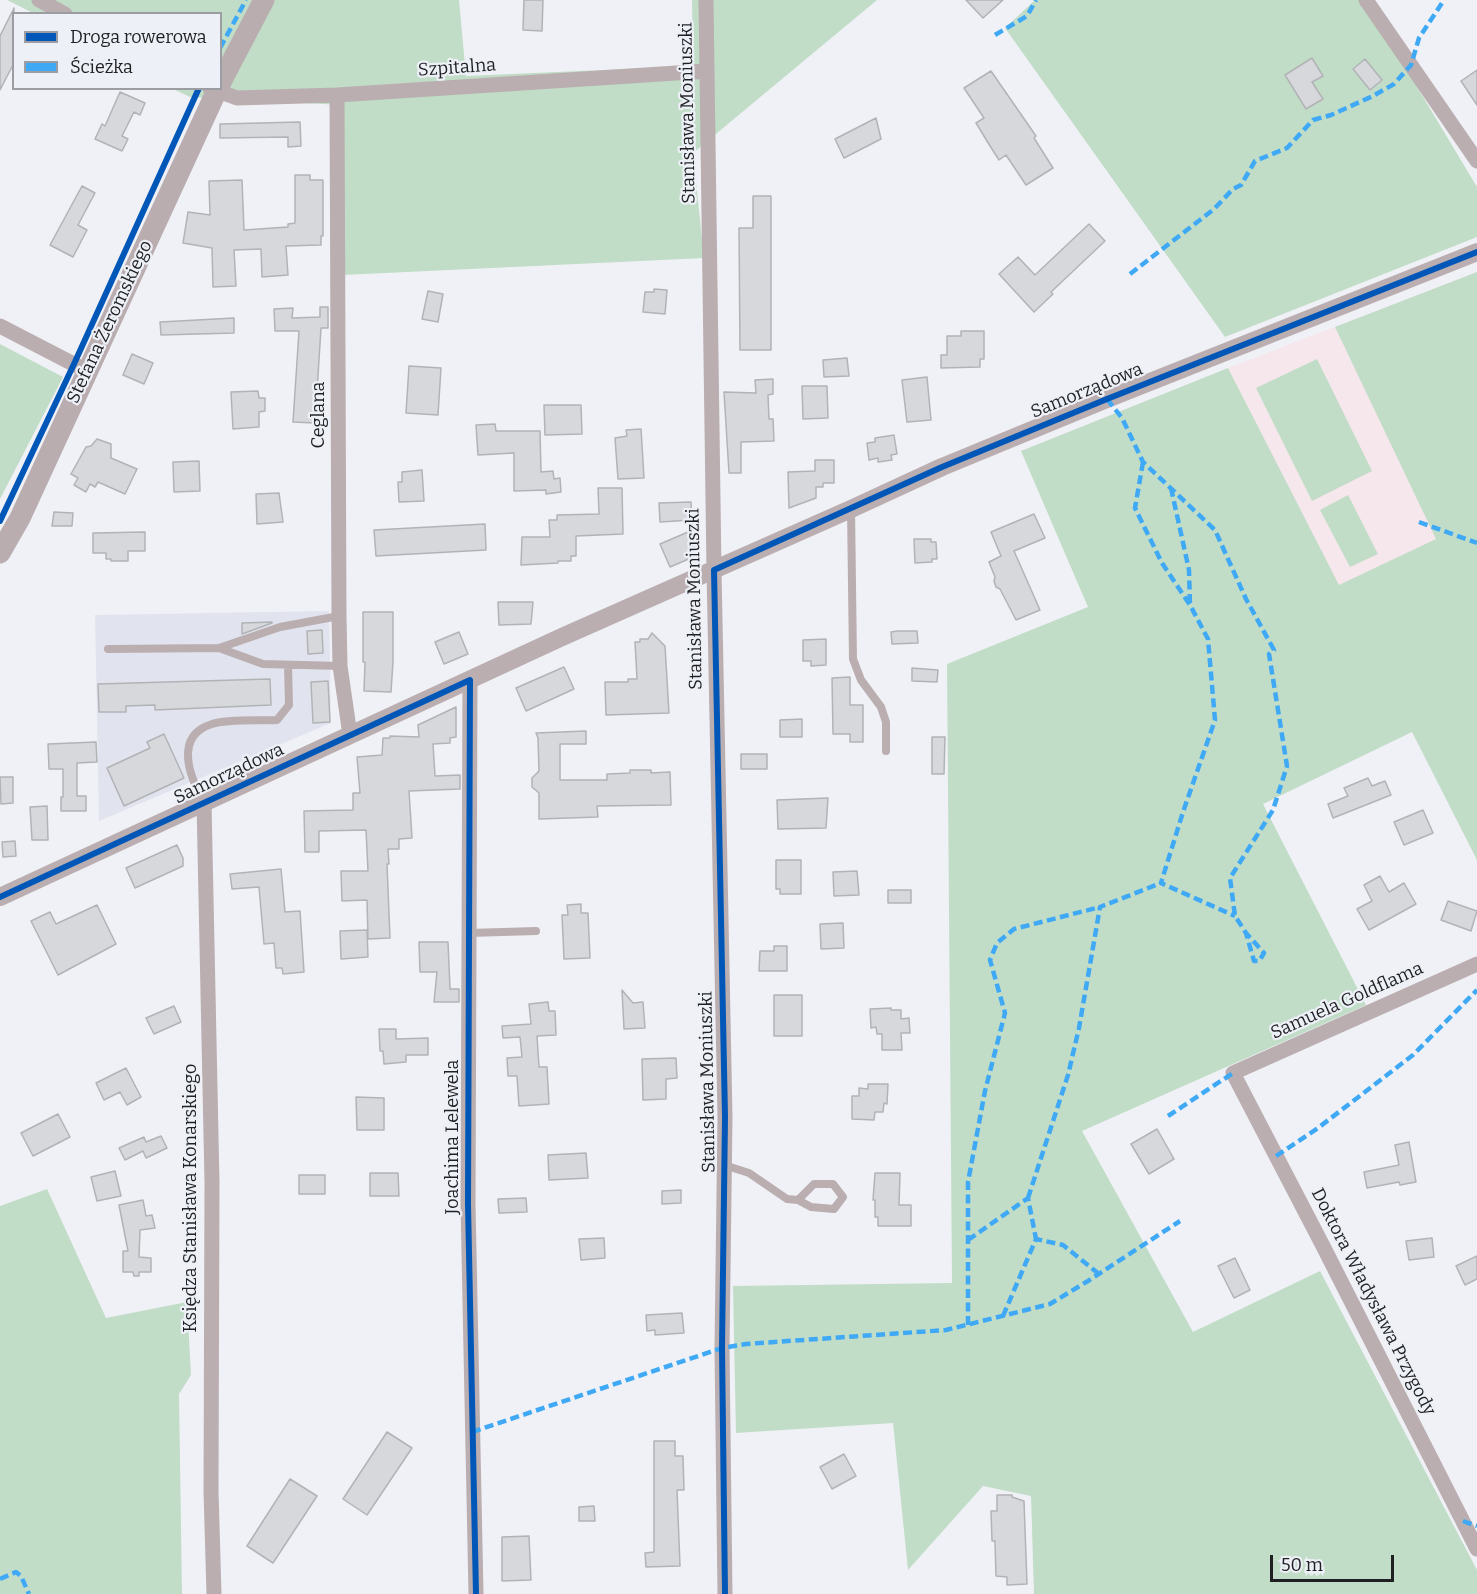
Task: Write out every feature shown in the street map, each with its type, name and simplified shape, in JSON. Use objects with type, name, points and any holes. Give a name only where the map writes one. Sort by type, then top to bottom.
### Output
[{"type":"main road","name":"Stefana Żeromskiego","points":[[222,77],[264,0]]},
{"type":"main road","name":"Stefana Żeromskiego","points":[[0,553],[20,519],[215,90]]},
{"type":"street","points":[[39,0],[61,12]]},
{"type":"street","name":"Stanisława Moniuszki","points":[[706,0],[724,1166],[722,1348],[725,1594]]},
{"type":"street","points":[[1366,0],[1477,161]]},
{"type":"street","name":"Szpitalna","points":[[220,90],[237,98],[337,95],[707,72]]},
{"type":"street","name":"Ceglana","points":[[337,95],[340,666],[350,735]]},
{"type":"street","name":"Samorządowa","points":[[0,897],[470,680],[942,467],[1477,252]]},
{"type":"street","points":[[0,326],[87,371]]},
{"type":"street","name":"Joachima Lelewela","points":[[470,680],[468,1204],[476,1594]]},
{"type":"street","name":"Księdza Stanisława Konarskiego","points":[[204,802],[212,1183],[211,1491],[214,1594]]},
{"type":"street","name":"Samuela Goldflama","points":[[1233,1073],[1477,964]]},
{"type":"street","name":"Doktora Władysława Przygody","points":[[1233,1073],[1477,1549]]},
{"type":"lane","points":[[851,509],[853,659],[861,680],[881,707],[886,722],[886,751]]},
{"type":"lane","points":[[108,649],[219,648],[280,627],[339,616]]},
{"type":"lane","points":[[219,648],[263,664],[340,666]]},
{"type":"lane","points":[[204,802],[193,782],[189,766],[188,752],[191,741],[199,729],[213,723],[277,720],[289,705],[288,665]]},
{"type":"lane","points":[[469,933],[536,931]]},
{"type":"lane","points":[[724,1166],[749,1173],[787,1199],[798,1200],[811,1207],[834,1209],[843,1197],[833,1184],[814,1184],[798,1200]]},
{"type":"shaded area","points":[[1477,272],[1477,860],[1228,368]]},
{"type":"shaded area","points":[[329,611],[331,723],[99,821],[95,615]]},
{"type":"green space","points":[[7,0],[459,0],[466,76],[693,66],[692,0],[877,0],[693,153],[704,258],[343,275],[342,105],[190,97],[175,90],[222,90],[222,12],[31,12]]},
{"type":"green space","points":[[1035,0],[1365,0],[1477,187],[1477,237],[1225,337],[1005,28]]},
{"type":"green space","points":[[1477,272],[1477,860],[1412,732],[1263,804],[1366,1005],[1082,1131],[1193,1332],[1320,1271],[1477,1570],[1477,1594],[1034,1594],[1031,1496],[983,1486],[908,1570],[893,1423],[736,1433],[733,1286],[952,1283],[947,664],[1088,607],[1021,451],[1228,368],[1339,585],[1436,539],[1335,327]]},
{"type":"green space","points":[[0,344],[63,377],[0,499]]},
{"type":"green space","points":[[1317,359],[1372,471],[1312,501],[1256,388]]},
{"type":"green space","points":[[1348,495],[1378,554],[1350,567],[1320,510]]},
{"type":"green space","points":[[47,1189],[106,1318],[187,1302],[191,1375],[179,1394],[182,1594],[0,1594],[0,1206]]},
{"type":"building","points":[[524,0],[543,0],[542,31],[523,30]]},
{"type":"building","points":[[966,0],[1003,0],[983,18]]},
{"type":"building","points":[[12,12],[12,67],[0,90],[0,36]]},
{"type":"building","points":[[1312,58],[1323,76],[1312,82],[1323,99],[1306,109],[1285,75]]},
{"type":"building","points":[[1365,59],[1382,80],[1370,90],[1353,69]]},
{"type":"building","points":[[1477,70],[1477,105],[1461,81]]},
{"type":"building","points":[[991,71],[1036,136],[1034,138],[1053,168],[1026,185],[1006,155],[999,160],[990,146],[976,123],[984,118],[964,88]]},
{"type":"building","points":[[120,92],[145,103],[140,115],[134,112],[122,136],[128,139],[122,151],[95,139],[102,124],[105,126]]},
{"type":"building","points":[[876,118],[881,139],[844,158],[835,139]]},
{"type":"building","points":[[300,122],[301,146],[288,147],[288,137],[220,138],[220,124]]},
{"type":"building","points":[[295,175],[310,175],[310,180],[323,180],[321,245],[286,246],[288,275],[262,277],[261,249],[234,250],[236,286],[213,287],[212,248],[183,243],[188,212],[210,215],[209,181],[242,180],[244,230],[288,227],[288,224],[295,223]]},
{"type":"building","points":[[82,186],[95,193],[78,225],[87,230],[73,257],[50,245]]},
{"type":"building","points":[[753,196],[771,196],[771,350],[740,350],[739,228],[753,228]]},
{"type":"building","points":[[1089,224],[1105,241],[1051,292],[1053,294],[1034,312],[999,274],[1018,257],[1035,275]]},
{"type":"building","points":[[654,289],[667,290],[665,314],[643,312],[645,292],[654,292]]},
{"type":"building","points":[[428,291],[443,294],[438,322],[422,319]]},
{"type":"building","points":[[320,307],[328,307],[328,328],[321,328],[315,423],[293,422],[299,331],[275,331],[274,309],[293,308],[292,318],[320,317]]},
{"type":"building","points":[[234,318],[234,333],[161,335],[160,322]]},
{"type":"building","points":[[961,331],[984,331],[984,359],[980,359],[980,367],[941,368],[941,355],[947,355],[947,336],[961,336]]},
{"type":"building","points":[[132,354],[153,363],[144,384],[123,375]]},
{"type":"building","points":[[847,358],[849,376],[824,377],[823,360]]},
{"type":"building","points":[[409,366],[441,368],[438,415],[406,413]]},
{"type":"building","points":[[927,377],[931,420],[907,422],[902,380]]},
{"type":"building","points":[[773,379],[773,394],[768,395],[769,419],[773,419],[774,441],[741,442],[741,473],[729,473],[724,392],[756,393],[755,380]]},
{"type":"building","points":[[802,386],[827,386],[828,418],[803,419]]},
{"type":"building","points":[[258,391],[259,398],[265,398],[265,411],[259,412],[259,427],[233,429],[231,392]]},
{"type":"building","points":[[544,405],[581,405],[582,434],[545,435]]},
{"type":"building","points":[[495,424],[496,431],[540,431],[541,472],[553,471],[554,479],[560,478],[561,492],[546,494],[546,490],[514,491],[514,453],[478,455],[476,425]]},
{"type":"building","points":[[641,429],[644,478],[618,479],[615,438],[627,436],[626,430]]},
{"type":"building","points":[[894,435],[897,454],[891,455],[892,460],[878,462],[878,458],[869,460],[867,443],[875,442],[875,438]]},
{"type":"building","points":[[97,439],[111,444],[111,458],[137,469],[125,494],[98,482],[95,487],[90,484],[86,492],[74,485],[78,478],[71,474],[86,447],[91,446]]},
{"type":"building","points":[[815,460],[834,460],[834,483],[823,483],[823,487],[816,487],[816,498],[789,508],[788,472],[815,471]]},
{"type":"building","points":[[199,461],[200,491],[174,492],[173,462]]},
{"type":"building","points":[[422,470],[424,501],[399,502],[398,482],[402,482],[402,472]]},
{"type":"building","points":[[598,488],[622,488],[623,534],[576,536],[576,556],[571,556],[571,561],[521,565],[522,537],[550,537],[549,520],[557,520],[557,515],[599,514]]},
{"type":"building","points":[[279,493],[283,522],[257,524],[256,494]]},
{"type":"building","points":[[691,502],[692,520],[660,522],[659,503]]},
{"type":"building","points":[[54,512],[73,513],[72,526],[52,526]]},
{"type":"building","points":[[1034,514],[1045,538],[1014,551],[1040,610],[1016,620],[994,581],[995,577],[989,562],[1001,556],[991,532]]},
{"type":"building","points":[[485,524],[486,550],[376,556],[374,530]]},
{"type":"building","points":[[145,532],[145,551],[128,551],[128,561],[111,561],[111,559],[106,559],[106,553],[93,553],[93,533]]},
{"type":"building","points":[[688,532],[698,555],[670,567],[660,544]]},
{"type":"building","points":[[914,539],[931,539],[931,542],[936,542],[937,559],[932,559],[932,562],[915,563]]},
{"type":"building","points":[[498,602],[533,602],[531,624],[499,625]]},
{"type":"building","points":[[363,612],[393,612],[391,692],[364,691]]},
{"type":"building","points":[[242,623],[272,623],[242,634]]},
{"type":"building","points":[[322,630],[323,653],[308,654],[307,631]]},
{"type":"building","points":[[917,631],[918,643],[892,644],[891,632]]},
{"type":"building","points":[[459,632],[468,654],[444,664],[435,642]]},
{"type":"building","points":[[652,633],[665,646],[669,713],[606,715],[605,682],[628,682],[628,679],[637,679],[635,642],[648,639]]},
{"type":"building","points":[[826,639],[826,665],[811,666],[811,661],[803,661],[803,640]]},
{"type":"building","points":[[564,667],[574,689],[526,711],[516,688]]},
{"type":"building","points":[[912,668],[938,670],[937,682],[912,681]]},
{"type":"building","points":[[850,677],[850,705],[863,705],[863,742],[850,742],[850,734],[833,734],[832,678]]},
{"type":"building","points":[[270,679],[271,705],[155,710],[155,705],[126,706],[126,712],[99,712],[98,684]]},
{"type":"building","points":[[328,681],[330,722],[313,723],[311,682]]},
{"type":"building","points":[[456,707],[456,737],[450,738],[450,743],[433,744],[435,776],[460,775],[460,789],[409,791],[412,838],[399,839],[399,849],[388,849],[390,938],[368,939],[367,900],[342,901],[341,871],[368,871],[366,830],[319,831],[319,852],[305,852],[304,811],[353,810],[353,793],[360,793],[357,757],[382,755],[383,738],[390,738],[390,736],[419,737],[418,725]]},
{"type":"building","points":[[802,719],[802,737],[780,737],[780,720]]},
{"type":"building","points":[[586,731],[586,744],[560,744],[560,780],[607,780],[607,774],[630,773],[630,770],[651,770],[651,773],[670,772],[671,805],[597,806],[598,817],[539,819],[539,793],[532,787],[532,778],[539,771],[536,733]]},
{"type":"building","points":[[164,734],[184,778],[124,806],[107,768],[150,748],[147,742]]},
{"type":"building","points":[[932,737],[945,737],[944,774],[932,774]]},
{"type":"building","points":[[96,742],[97,762],[77,763],[77,796],[86,796],[86,811],[61,811],[63,769],[49,769],[48,744]]},
{"type":"building","points":[[741,754],[767,754],[767,769],[741,769]]},
{"type":"building","points":[[0,777],[13,777],[13,803],[1,804]]},
{"type":"building","points":[[1368,778],[1372,786],[1385,781],[1391,795],[1333,818],[1328,804],[1348,796],[1344,788]]},
{"type":"building","points":[[828,798],[826,828],[778,829],[777,800]]},
{"type":"building","points":[[47,806],[48,840],[32,840],[30,807]]},
{"type":"building","points":[[1423,810],[1433,833],[1404,845],[1394,822]]},
{"type":"building","points":[[15,841],[16,856],[3,857],[2,842]]},
{"type":"building","points":[[177,845],[183,858],[183,866],[135,888],[126,868]]},
{"type":"building","points":[[776,860],[801,860],[801,894],[780,894],[780,889],[776,889]]},
{"type":"building","points":[[281,869],[285,912],[300,911],[304,972],[283,974],[282,968],[276,968],[274,943],[264,944],[259,887],[232,889],[230,874]]},
{"type":"building","points":[[857,871],[859,895],[834,896],[833,872]]},
{"type":"building","points":[[1380,876],[1389,892],[1404,883],[1416,904],[1369,930],[1357,909],[1372,901],[1364,885]]},
{"type":"building","points":[[888,890],[911,890],[911,903],[888,903]]},
{"type":"building","points":[[1448,901],[1477,911],[1471,931],[1441,920]]},
{"type":"building","points":[[581,904],[581,913],[588,913],[590,958],[564,959],[562,915],[568,915],[567,905]]},
{"type":"building","points":[[97,905],[116,944],[58,975],[31,921],[50,912],[56,924]]},
{"type":"building","points":[[843,923],[844,948],[821,949],[820,924]]},
{"type":"building","points":[[367,930],[368,957],[341,959],[340,931]]},
{"type":"building","points":[[419,942],[448,942],[450,989],[459,989],[459,1002],[434,1002],[437,972],[420,972]]},
{"type":"building","points":[[774,946],[787,946],[787,971],[759,971],[760,951],[774,951]]},
{"type":"building","points":[[622,990],[633,1003],[643,1002],[645,1028],[624,1029]]},
{"type":"building","points":[[774,995],[802,995],[802,1036],[774,1036]]},
{"type":"building","points":[[548,1002],[549,1011],[555,1011],[556,1035],[537,1036],[539,1067],[547,1067],[549,1104],[519,1106],[517,1076],[508,1076],[507,1058],[522,1057],[520,1037],[503,1038],[502,1026],[531,1024],[529,1004]]},
{"type":"building","points":[[174,1006],[181,1022],[154,1034],[146,1018]]},
{"type":"building","points":[[891,1008],[891,1010],[901,1010],[901,1019],[909,1018],[910,1033],[901,1033],[902,1050],[882,1050],[882,1034],[877,1034],[876,1027],[871,1028],[870,1009]]},
{"type":"building","points":[[379,1029],[396,1029],[396,1039],[428,1038],[428,1055],[406,1055],[406,1062],[384,1064],[383,1051],[380,1051]]},
{"type":"building","points":[[676,1058],[677,1078],[666,1079],[666,1099],[643,1100],[642,1059]]},
{"type":"building","points":[[126,1068],[141,1097],[127,1105],[120,1092],[104,1100],[96,1083]]},
{"type":"building","points":[[868,1084],[888,1084],[887,1104],[884,1103],[883,1112],[875,1112],[874,1120],[852,1119],[852,1096],[859,1096],[859,1088],[868,1089]]},
{"type":"building","points":[[356,1097],[384,1098],[384,1130],[357,1130]]},
{"type":"building","points":[[58,1114],[70,1137],[33,1156],[21,1133]]},
{"type":"building","points":[[1157,1129],[1174,1159],[1149,1174],[1131,1144]]},
{"type":"building","points":[[161,1136],[167,1148],[146,1158],[143,1151],[125,1160],[119,1148],[144,1137],[146,1142]]},
{"type":"building","points":[[1409,1142],[1416,1182],[1400,1185],[1399,1182],[1367,1188],[1364,1172],[1399,1165],[1395,1145]]},
{"type":"building","points":[[586,1153],[588,1178],[549,1180],[548,1155]]},
{"type":"building","points":[[115,1171],[121,1196],[97,1201],[91,1177]]},
{"type":"building","points":[[370,1173],[398,1173],[399,1196],[370,1196]]},
{"type":"building","points":[[875,1173],[900,1173],[899,1205],[911,1205],[911,1226],[878,1226],[878,1217],[875,1217],[875,1200],[873,1200]]},
{"type":"building","points":[[299,1175],[325,1175],[325,1194],[299,1194]]},
{"type":"building","points":[[681,1190],[681,1203],[662,1204],[662,1191]]},
{"type":"building","points":[[526,1198],[527,1212],[499,1213],[498,1199]]},
{"type":"building","points":[[143,1200],[146,1216],[152,1215],[155,1228],[140,1230],[139,1257],[151,1258],[151,1272],[139,1272],[139,1276],[134,1276],[133,1272],[123,1272],[123,1251],[128,1251],[119,1205]]},
{"type":"building","points":[[604,1238],[605,1258],[581,1260],[579,1239]]},
{"type":"building","points":[[1432,1238],[1434,1257],[1409,1260],[1406,1241]]},
{"type":"building","points":[[1477,1256],[1477,1279],[1465,1285],[1456,1266]]},
{"type":"building","points":[[1235,1258],[1250,1290],[1234,1298],[1218,1266]]},
{"type":"building","points":[[682,1313],[684,1333],[655,1335],[655,1330],[647,1331],[646,1315]]},
{"type":"building","points":[[387,1432],[412,1448],[367,1515],[343,1499]]},
{"type":"building","points":[[654,1441],[675,1441],[675,1456],[683,1456],[684,1490],[677,1490],[680,1566],[646,1567],[645,1553],[654,1552]]},
{"type":"building","points":[[844,1454],[856,1476],[832,1489],[820,1467]]},
{"type":"building","points":[[290,1479],[317,1496],[273,1563],[247,1546]]},
{"type":"building","points":[[997,1495],[1012,1495],[1024,1501],[1027,1584],[1007,1585],[1007,1577],[996,1576],[991,1511],[997,1511]]},
{"type":"building","points":[[594,1506],[595,1521],[579,1521],[579,1507]]},
{"type":"building","points":[[529,1536],[531,1580],[502,1581],[502,1537]]},
{"type":"marked path","points":[[222,44],[246,0]]},
{"type":"marked path","points":[[995,35],[1027,16],[1036,0]]},
{"type":"marked path","points":[[1130,274],[1214,209],[1233,189],[1241,185],[1255,161],[1287,148],[1313,120],[1331,115],[1394,84],[1411,65],[1419,38],[1444,0]]},
{"type":"marked path","points":[[1107,399],[1122,418],[1143,462],[1215,530],[1246,599],[1274,650],[1269,654],[1287,766],[1273,810],[1230,878],[1235,916],[1246,933],[1254,961],[1259,961],[1264,953],[1246,933]]},
{"type":"marked path","points":[[1143,462],[1135,508],[1162,563],[1190,605],[1208,639],[1215,720],[1161,883],[1235,916]]},
{"type":"marked path","points":[[1171,488],[1189,570],[1190,605]]},
{"type":"marked path","points":[[1419,522],[1477,543]]},
{"type":"marked path","points":[[1028,1198],[1068,1075],[1079,1028],[1100,907],[1161,883]]},
{"type":"marked path","points":[[968,1325],[968,1182],[985,1091],[1005,1013],[990,960],[997,943],[1014,929],[1100,907]]},
{"type":"marked path","points":[[1276,1156],[1318,1128],[1413,1055],[1477,990]]},
{"type":"marked path","points":[[1168,1116],[1233,1073]]},
{"type":"marked path","points":[[968,1240],[1028,1198],[1036,1239]]},
{"type":"marked path","points":[[472,1432],[722,1348],[746,1344],[946,1330],[1050,1304],[1180,1221]]},
{"type":"marked path","points":[[1003,1316],[1036,1239],[1063,1245],[1099,1274]]},
{"type":"marked path","points":[[1463,1521],[1477,1526]]},
{"type":"marked path","points":[[0,1579],[16,1572],[21,1576],[29,1594]]},
{"type":"cycle path","points":[[0,521],[198,90]]},
{"type":"cycle path","points":[[725,1594],[722,1348],[725,1117],[714,570],[942,467],[1477,252]]},
{"type":"cycle path","points":[[0,897],[470,680],[468,1204],[476,1594]]}]
